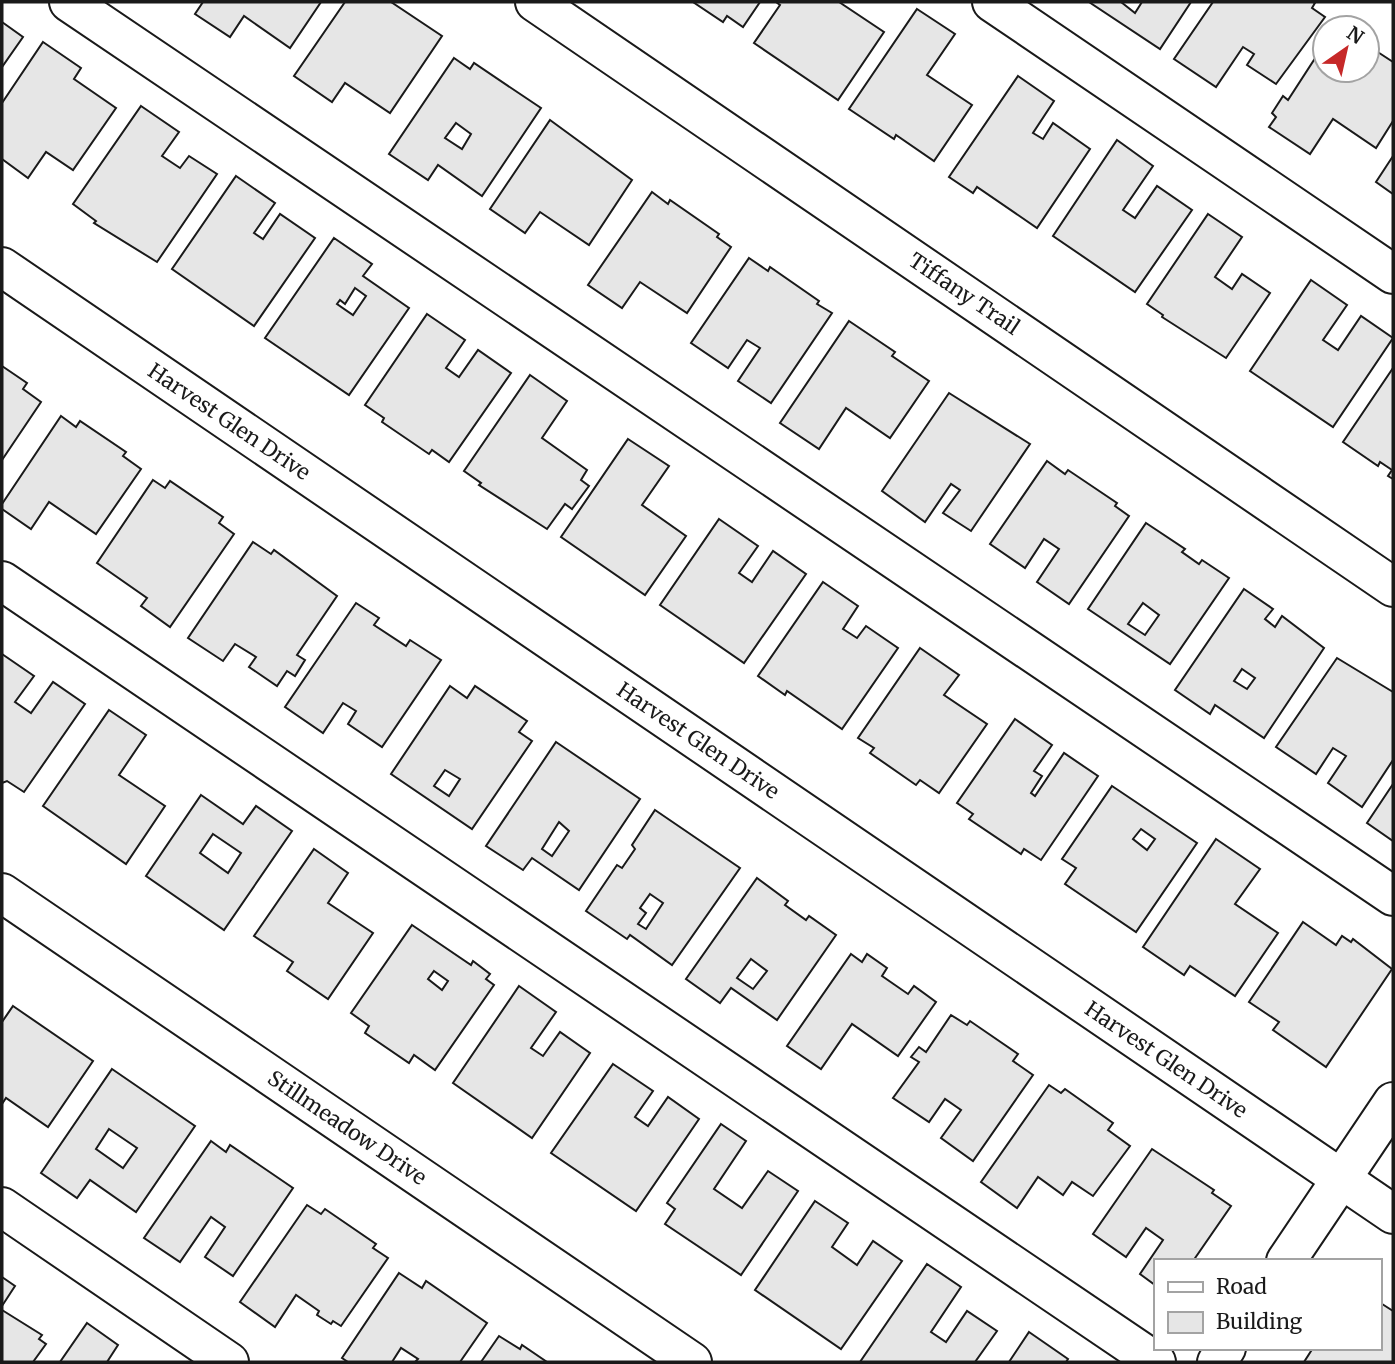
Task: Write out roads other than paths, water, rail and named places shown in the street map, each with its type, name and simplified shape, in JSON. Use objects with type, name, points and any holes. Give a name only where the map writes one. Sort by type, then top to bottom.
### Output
[{"type":"street","points":[[69,2],[1393,896]]},
{"type":"street","name":"Tiffany Trail","points":[[535,2],[1393,587]]},
{"type":"street","points":[[992,2],[1393,274]]},
{"type":"street","name":"Harvest Glen Drive","points":[[2,267],[1393,1214]]},
{"type":"street","points":[[2,581],[1156,1362]]},
{"type":"street","name":"Stillmeadow Drive","points":[[2,893],[692,1362]]},
{"type":"street","points":[[1287,1259],[1393,1102]]},
{"type":"street","points":[[2,1207],[229,1362]]}]
